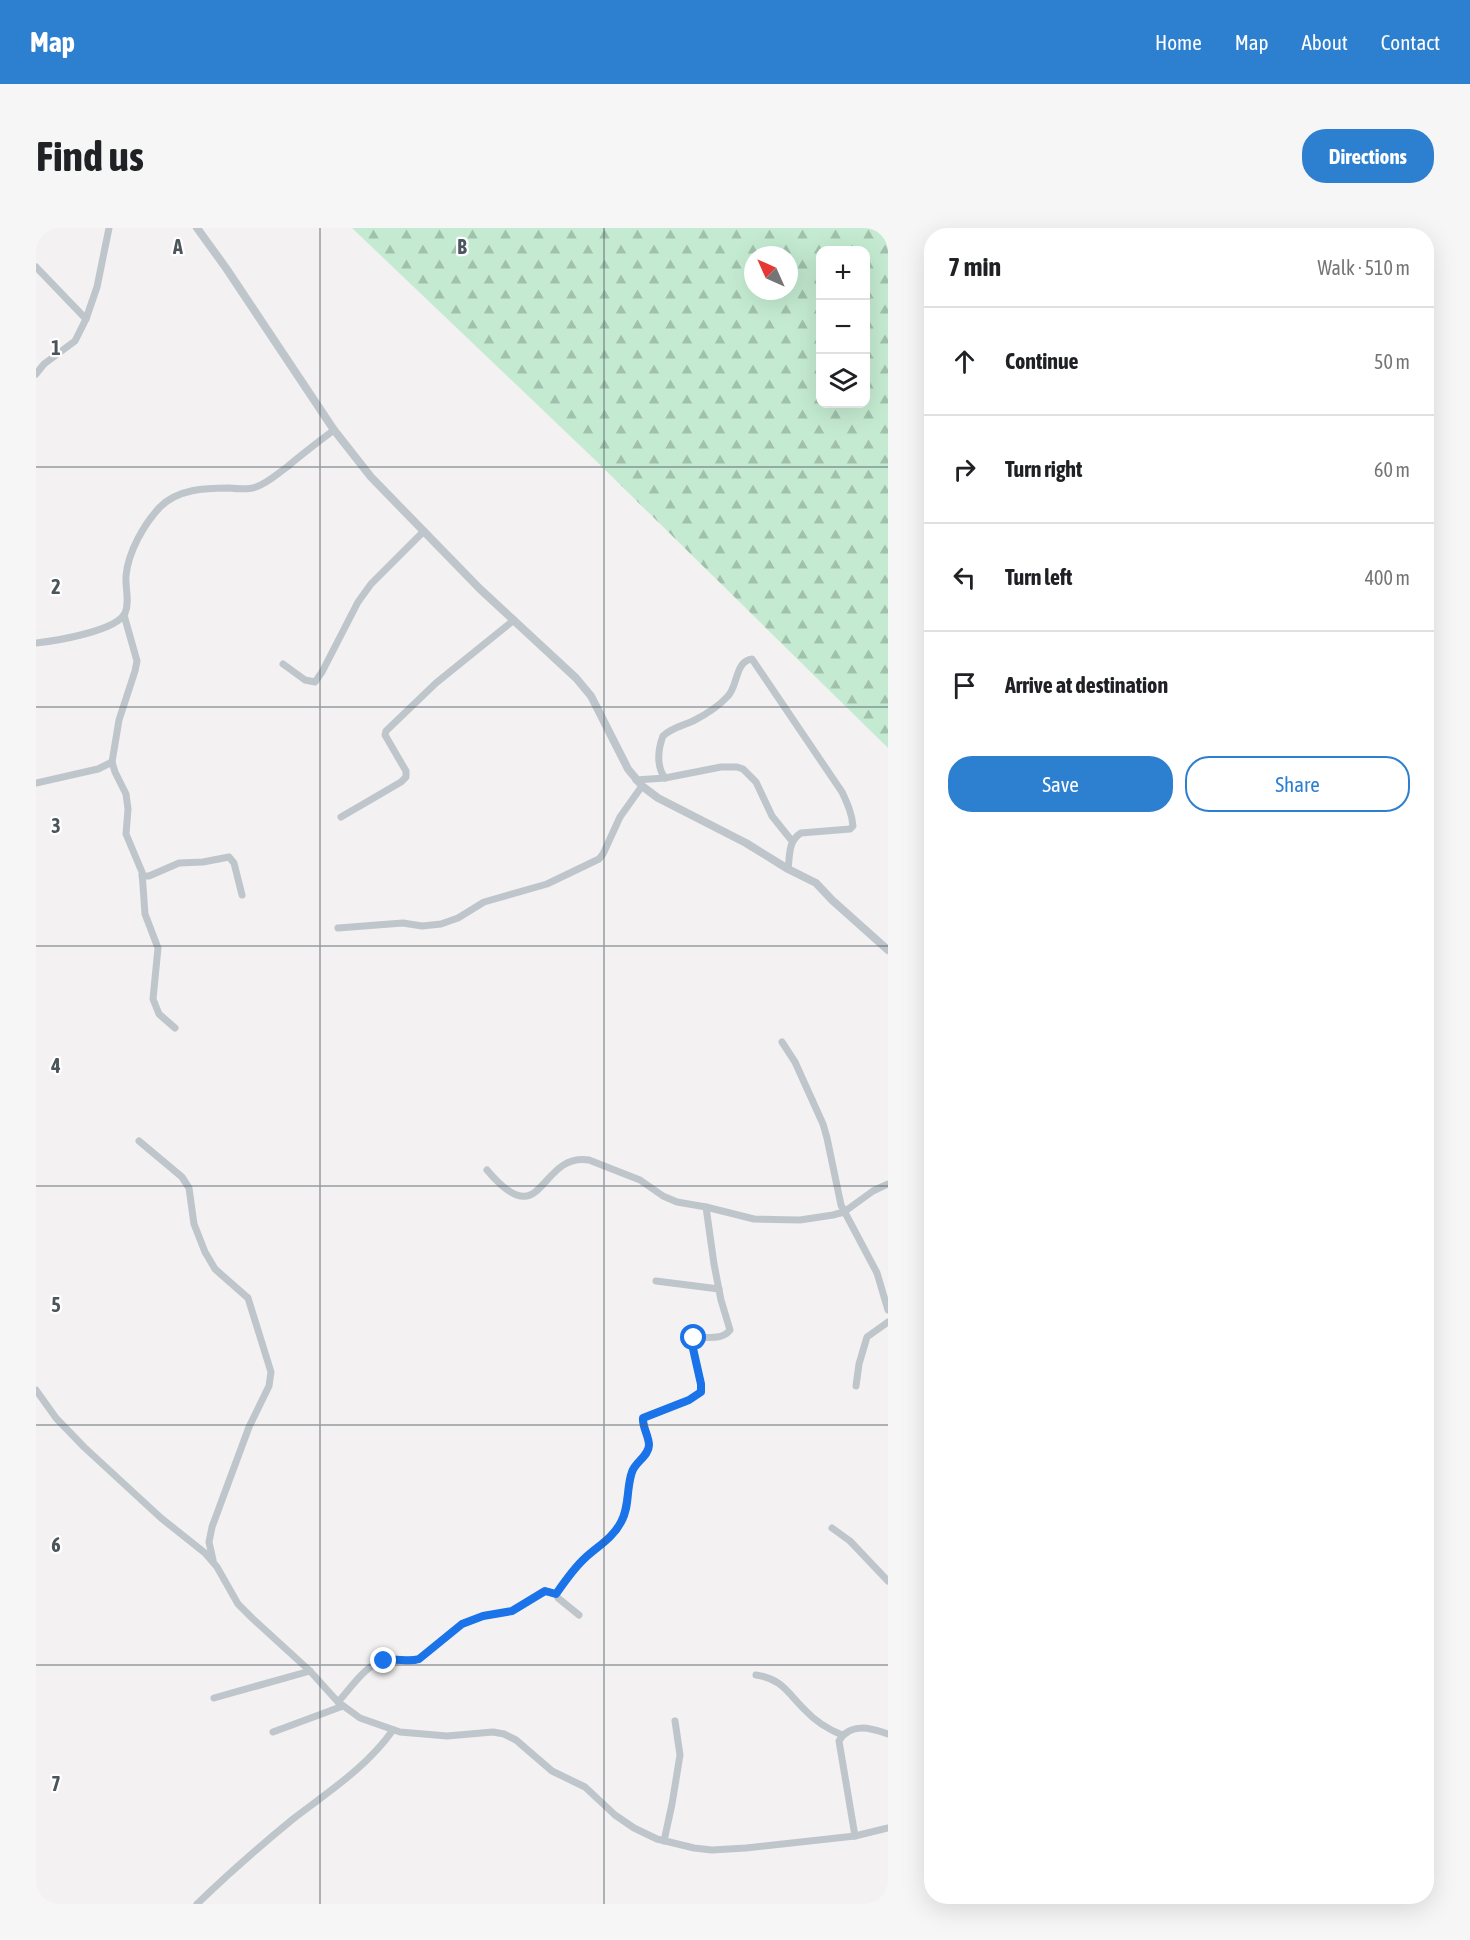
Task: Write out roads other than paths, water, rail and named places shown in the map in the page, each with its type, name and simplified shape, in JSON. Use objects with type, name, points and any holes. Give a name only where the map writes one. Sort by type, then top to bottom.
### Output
[{"type":"street","points":[[36,374],[44,364],[75,341],[98,287],[109,228]]},
{"type":"street","points":[[197,228],[334,430],[371,477],[452,562],[576,678],[591,696],[618,752],[639,783],[658,798],[746,843],[816,883],[888,950]]},
{"type":"street","points":[[36,267],[86,318]]},
{"type":"street","points":[[175,1028],[159,1014],[153,999],[158,948],[145,914],[142,876],[126,834],[128,809],[126,794],[112,762],[119,720],[137,661],[124,615],[126,575],[130,560],[147,524],[161,506],[173,498],[196,490],[256,487],[269,480],[334,430]]},
{"type":"street","points":[[283,664],[305,680],[315,682],[358,602],[371,584],[424,531]]},
{"type":"street","points":[[36,643],[90,633],[112,624],[124,615]]},
{"type":"street","points":[[341,817],[406,777],[406,771],[387,741],[386,731],[436,683],[514,620]]},
{"type":"street","points":[[665,778],[659,761],[663,736],[671,729],[694,720],[724,701],[735,687],[741,666],[746,660],[752,659],[842,792],[853,818],[853,826],[850,830],[801,833],[792,841],[788,868]]},
{"type":"street","points":[[36,783],[98,769],[112,762]]},
{"type":"street","points":[[338,927],[403,923],[422,926],[441,924],[450,922],[484,902],[560,879],[599,859],[639,783],[721,767],[743,769],[756,782],[772,816],[792,841]]},
{"type":"street","points":[[142,876],[149,876],[179,863],[203,862],[229,857],[234,863],[242,895]]},
{"type":"street","points":[[782,1042],[795,1062],[823,1124],[838,1197],[877,1273],[888,1310]]},
{"type":"street","points":[[139,1141],[182,1177],[189,1188],[194,1224],[205,1252],[215,1269],[248,1298],[271,1372],[269,1386],[249,1426],[212,1527],[209,1542],[211,1554],[227,1587],[243,1609],[310,1671],[341,1704],[360,1718],[393,1730],[432,1736],[493,1732],[504,1734],[516,1740],[552,1771],[585,1787],[624,1822],[664,1841],[694,1848],[727,1849],[855,1836],[888,1828]]},
{"type":"street","points":[[487,1170],[508,1192],[520,1198],[537,1190],[558,1169],[572,1161],[589,1160],[634,1177],[676,1202],[706,1207],[737,1216],[772,1220],[815,1218],[844,1212],[888,1184]]},
{"type":"street","points":[[556,1594],[571,1573],[606,1541],[622,1520],[632,1471],[648,1450],[649,1444],[643,1418],[689,1400],[701,1392],[693,1341],[698,1337],[726,1335],[730,1330],[719,1289],[706,1207]]},
{"type":"street","points":[[656,1281],[719,1289]]},
{"type":"street","points":[[856,1386],[867,1338],[888,1322]]},
{"type":"street","points":[[36,1390],[56,1418],[78,1441],[217,1567]]},
{"type":"street","points":[[832,1528],[850,1541],[888,1581]]},
{"type":"street","points":[[273,1732],[341,1704],[364,1672],[384,1661],[419,1659],[448,1634],[473,1618],[512,1611],[545,1591],[556,1594],[579,1615]]},
{"type":"street","points":[[214,1698],[310,1671]]},
{"type":"street","points":[[756,1675],[779,1682],[818,1722],[842,1735]]},
{"type":"street","points":[[664,1841],[680,1755],[675,1721]]},
{"type":"street","points":[[855,1836],[839,1741],[842,1735],[852,1729],[860,1728],[888,1734]]},
{"type":"street","points":[[197,1904],[223,1878],[268,1840],[338,1785],[366,1760],[393,1730]]}]
